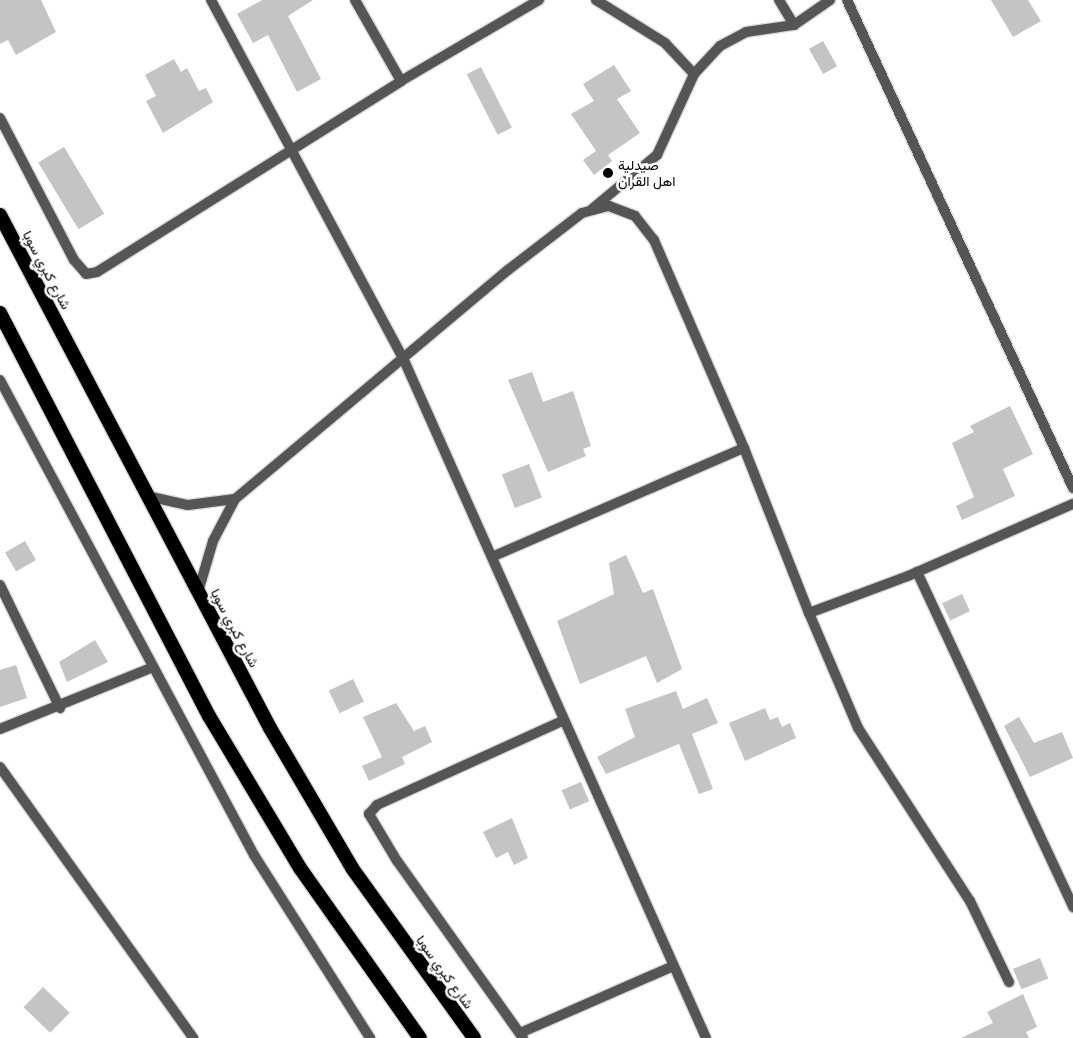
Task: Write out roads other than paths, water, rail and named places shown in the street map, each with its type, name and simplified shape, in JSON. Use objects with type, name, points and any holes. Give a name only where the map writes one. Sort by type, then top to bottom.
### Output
[{"type":"highway","name":"شارع كبري سوبا","points":[[0,215],[198,592],[352,868],[474,1038]]},
{"type":"highway","points":[[0,314],[209,716],[300,868],[420,1038]]},
{"type":"street","points":[[210,0],[403,358],[494,556],[564,720],[706,1038]]},
{"type":"street","points":[[355,0],[401,81]]},
{"type":"street","points":[[0,118],[74,260],[86,274],[106,268],[401,81],[539,0]]},
{"type":"street","points":[[596,0],[665,43],[694,74]]},
{"type":"street","points":[[779,0],[794,25]]},
{"type":"street","points":[[198,592],[213,541],[235,498],[508,270],[592,209],[665,144],[694,74],[737,35],[794,25],[830,0]]},
{"type":"street","points":[[847,0],[1073,488]]},
{"type":"street","points":[[592,209],[617,207],[649,231],[744,448],[809,613],[858,728],[970,901],[1009,982]]},
{"type":"street","points":[[0,380],[151,668],[288,915],[370,1038]]},
{"type":"street","points":[[494,556],[744,448]]},
{"type":"street","points":[[147,496],[188,505],[235,498]]},
{"type":"street","points":[[809,613],[918,572],[1073,504]]},
{"type":"street","points":[[918,572],[1073,907]]},
{"type":"street","points":[[0,585],[60,708]]},
{"type":"street","points":[[0,729],[60,708],[151,668]]},
{"type":"street","points":[[564,720],[377,805],[369,814],[522,1036],[673,966]]},
{"type":"street","points":[[0,767],[193,1038]]},
{"type":"place","name":"صيدلية اهل القران","points":[[608,173]]}]
